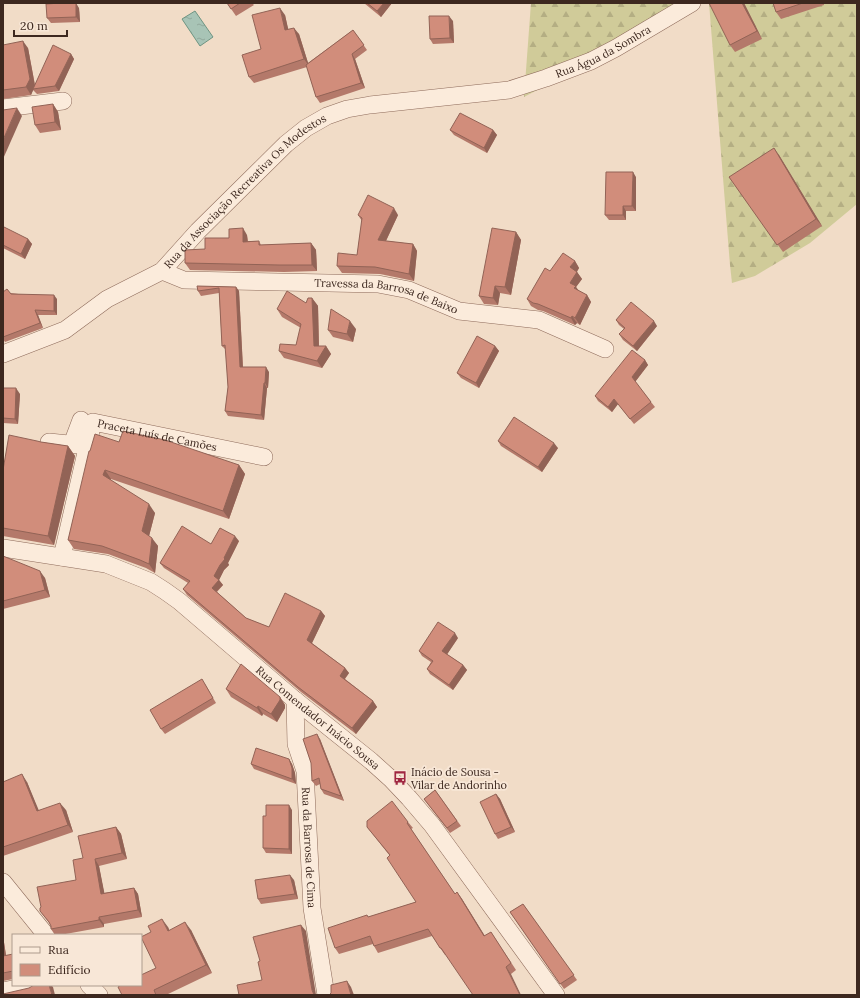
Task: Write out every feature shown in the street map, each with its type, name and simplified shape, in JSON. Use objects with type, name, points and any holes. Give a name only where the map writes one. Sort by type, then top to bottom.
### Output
[{"type":"street","name":"Rua Água da Sombra","points":[[509,90],[591,61],[692,3]]},
{"type":"street","name":"Rua da Associação Recreativa Os Modestos","points":[[3,354],[65,330],[107,299],[162,271],[198,231],[286,144],[306,128],[327,116],[348,109],[370,105],[509,90]]},
{"type":"street","points":[[3,108],[63,101]]},
{"type":"street","name":"Travessa da Barrosa de Baixo","points":[[162,271],[184,280],[378,284],[409,290],[458,311],[539,320],[605,349]]},
{"type":"street","points":[[49,442],[80,445],[81,420]]},
{"type":"street","name":"Praceta Luís de Camões","points":[[62,557],[80,445],[93,422],[264,457]]},
{"type":"street","name":"Rua Comendador Inácio Sousa","points":[[3,548],[106,564],[151,582],[165,590],[179,601],[295,700],[391,779],[432,825],[556,995]]},
{"type":"street","name":"Rua da Barrosa de Cima","points":[[295,700],[296,744],[305,771],[312,908],[326,995]]},
{"type":"street","points":[[3,882],[45,934]]},
{"type":"street","points":[[3,991],[26,986]]},
{"type":"street","points":[[90,986],[99,995]]},
{"type":"green space","points":[[531,3],[700,3],[524,97]]},
{"type":"green space","points":[[709,3],[857,3],[857,204],[810,243],[755,276],[732,283],[730,265]]},
{"type":"water","points":[[195,11],[213,37],[200,46],[182,19]]},
{"type":"building","points":[[76,3],[76,17],[47,18],[46,4]]},
{"type":"building","points":[[227,3],[240,3],[231,9]]},
{"type":"building","points":[[367,3],[384,3],[377,11]]},
{"type":"building","points":[[709,3],[742,3],[757,31],[730,45]]},
{"type":"building","points":[[773,3],[803,3],[776,12]]},
{"type":"building","points":[[280,8],[285,30],[294,28],[304,59],[249,77],[242,55],[261,49],[252,15]]},
{"type":"building","points":[[429,16],[449,16],[450,38],[430,39]]},
{"type":"building","points":[[353,30],[364,45],[352,54],[361,83],[316,97],[306,65]]},
{"type":"building","points":[[23,41],[30,79],[26,87],[3,90],[3,45]]},
{"type":"building","points":[[53,45],[71,54],[55,86],[33,89]]},
{"type":"building","points":[[53,104],[55,122],[35,125],[32,107]]},
{"type":"building","points":[[17,108],[3,140],[3,110]]},
{"type":"building","points":[[460,113],[493,130],[484,148],[450,130]]},
{"type":"building","points":[[774,148],[816,219],[777,245],[729,177]]},
{"type":"building","points":[[606,172],[633,172],[632,206],[623,206],[623,215],[605,215]]},
{"type":"building","points":[[368,195],[394,208],[378,240],[413,244],[409,274],[375,267],[337,266],[338,253],[357,255],[362,218],[358,215]]},
{"type":"building","points":[[4,227],[28,239],[21,254],[3,245]]},
{"type":"building","points":[[243,228],[243,242],[259,241],[259,245],[311,243],[312,265],[185,263],[185,250],[205,249],[205,238],[229,238],[229,229]]},
{"type":"building","points":[[492,228],[516,232],[505,287],[495,286],[493,298],[479,296]]},
{"type":"building","points":[[563,253],[575,261],[570,267],[577,272],[570,283],[576,286],[574,288],[587,295],[575,318],[572,316],[571,318],[533,303],[527,299],[545,268],[550,271]]},
{"type":"building","points":[[197,286],[236,287],[240,367],[266,367],[261,415],[225,411],[228,387],[225,345],[222,346],[219,288],[198,291]]},
{"type":"building","points":[[7,289],[11,294],[54,295],[54,311],[35,310],[40,323],[3,337],[3,292]]},
{"type":"building","points":[[287,291],[306,303],[308,298],[312,298],[314,346],[326,346],[317,361],[279,351],[280,344],[296,345],[301,324],[277,309]]},
{"type":"building","points":[[631,302],[654,321],[633,346],[619,334],[625,328],[616,320]]},
{"type":"building","points":[[331,309],[350,321],[347,334],[328,330]]},
{"type":"building","points":[[477,336],[495,346],[476,383],[457,373]]},
{"type":"building","points":[[632,350],[645,360],[632,377],[651,402],[630,419],[614,399],[608,407],[595,396]]},
{"type":"building","points":[[3,388],[16,388],[15,419],[3,418]]},
{"type":"building","points":[[514,417],[554,443],[538,467],[498,441]]},
{"type":"building","points":[[123,431],[165,440],[239,465],[223,511],[105,470],[103,475],[149,504],[142,531],[152,538],[149,564],[102,546],[68,540],[89,451],[95,434],[119,442]]},
{"type":"building","points":[[9,435],[68,446],[48,536],[3,528],[3,470]]},
{"type":"building","points":[[182,526],[211,544],[220,528],[235,536],[224,558],[225,559],[214,576],[219,580],[212,588],[246,618],[269,627],[285,593],[321,611],[307,640],[345,668],[340,676],[373,701],[352,728],[298,687],[183,589],[190,581],[160,563]]},
{"type":"building","points":[[3,556],[40,571],[45,590],[3,601]]},
{"type":"building","points":[[438,622],[455,633],[442,651],[463,665],[449,685],[427,669],[433,661],[419,651]]},
{"type":"building","points":[[241,664],[280,697],[280,700],[271,714],[258,706],[257,708],[226,689]]},
{"type":"building","points":[[202,679],[213,698],[161,729],[150,710]]},
{"type":"building","points":[[317,734],[341,796],[321,789],[319,778],[312,781],[311,763],[303,739]]},
{"type":"building","points":[[256,748],[289,759],[292,768],[292,779],[251,764]]},
{"type":"building","points":[[22,774],[37,811],[60,803],[68,825],[3,847],[3,782]]},
{"type":"building","points":[[435,790],[457,821],[447,828],[424,799]]},
{"type":"building","points":[[496,794],[511,827],[495,834],[480,802]]},
{"type":"building","points":[[392,801],[408,822],[407,823],[455,894],[457,892],[484,936],[491,932],[511,963],[506,967],[520,995],[473,995],[428,929],[374,946],[370,936],[335,948],[328,928],[367,915],[368,917],[416,902],[387,858],[390,855],[367,827],[367,821]]},
{"type":"building","points":[[266,805],[289,805],[289,849],[263,848],[263,816],[266,816]]},
{"type":"building","points":[[116,827],[122,853],[95,859],[101,894],[134,888],[138,910],[99,917],[99,920],[51,929],[49,922],[40,911],[41,907],[37,887],[76,880],[73,860],[83,858],[78,836]]},
{"type":"building","points":[[290,875],[295,894],[258,899],[255,880]]},
{"type":"building","points":[[523,904],[574,975],[560,984],[510,912]]},
{"type":"building","points":[[162,919],[168,931],[185,922],[206,965],[154,990],[156,995],[122,995],[118,987],[142,986],[142,975],[156,968],[142,939],[142,936],[151,932],[148,926]]},
{"type":"building","points":[[301,925],[314,995],[239,995],[237,985],[262,980],[258,962],[260,961],[253,937]]},
{"type":"building","points":[[12,954],[12,971],[3,973],[3,956]]},
{"type":"building","points":[[347,981],[351,995],[329,995],[331,993],[331,985]]},
{"type":"building","points":[[32,986],[49,986],[52,995],[3,995],[3,994]]},
{"type":"place","name":"Inácio de Sousa - Vilar de Andorinho","points":[[400,778]]}]
